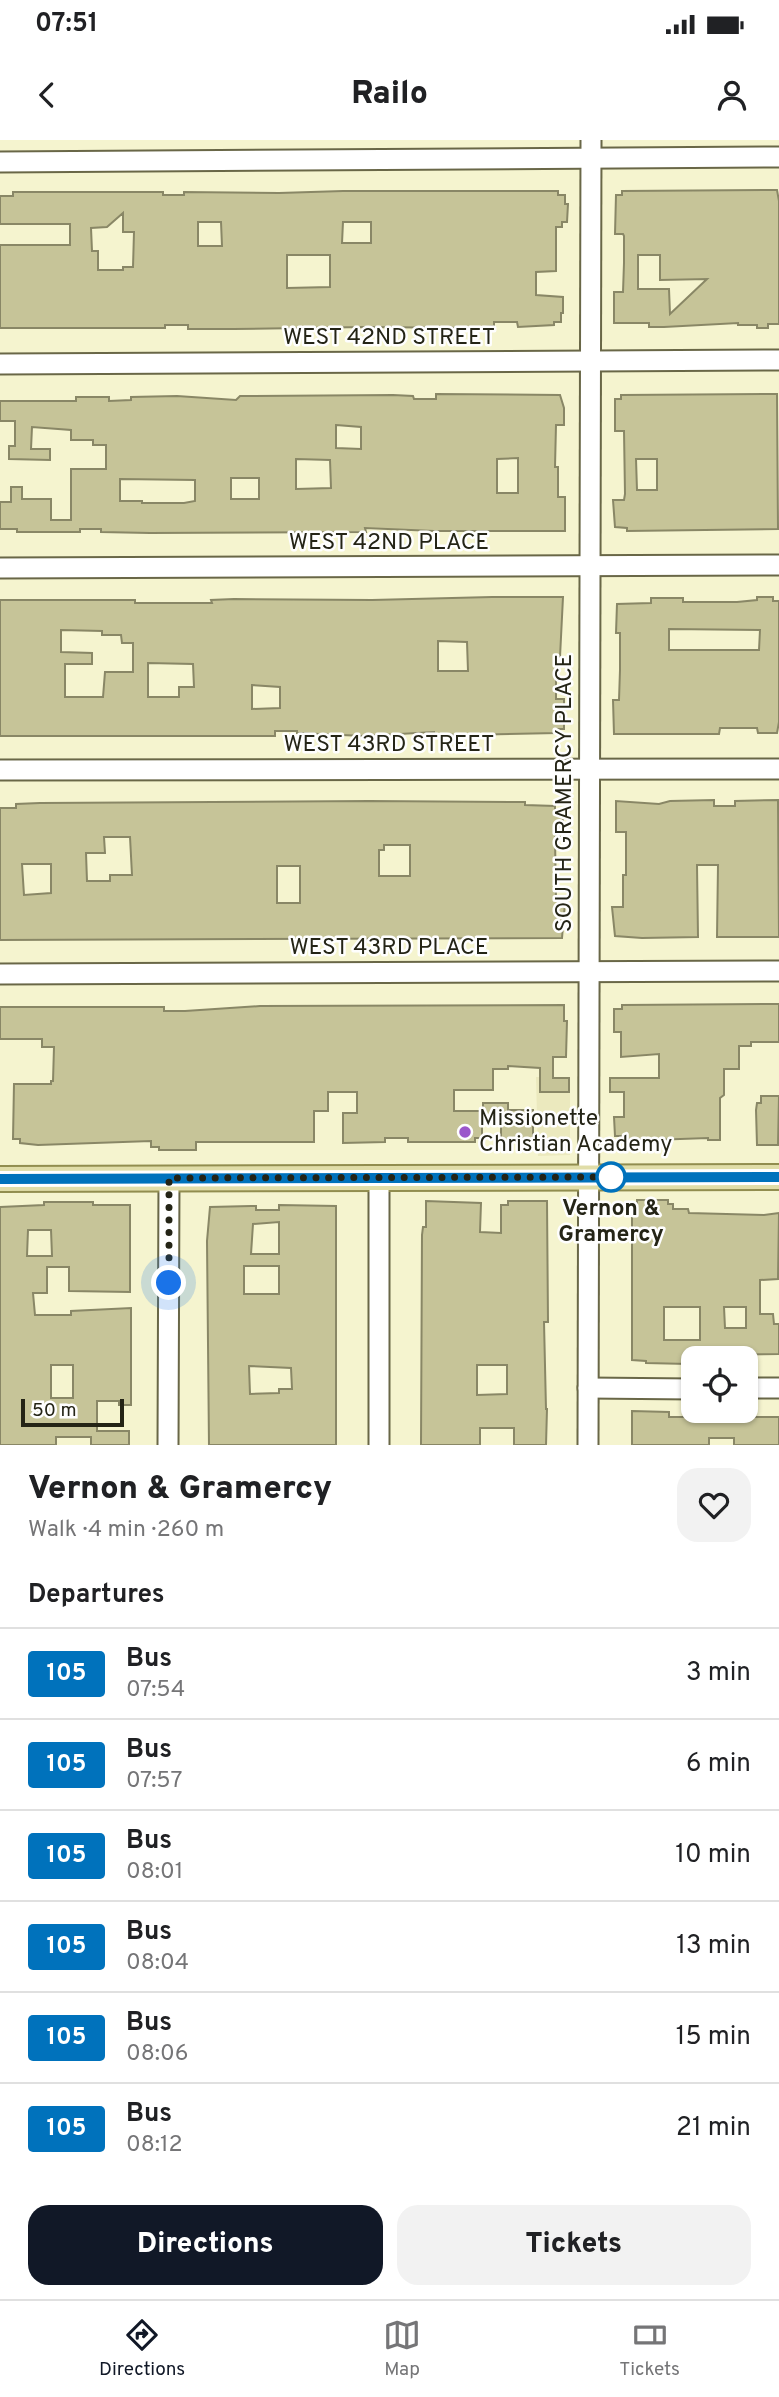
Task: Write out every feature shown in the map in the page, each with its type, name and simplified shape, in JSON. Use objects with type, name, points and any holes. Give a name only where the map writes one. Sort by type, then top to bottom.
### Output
[{"type":"main road","points":[[0,1179],[779,1177]]},
{"type":"street","points":[[0,162],[591,149],[779,157]]},
{"type":"street","name":"SOUTH GRAMERCY PLACE","points":[[588,1445],[591,149]]},
{"type":"street","name":"WEST 42ND STREET","points":[[0,364],[779,360]]},
{"type":"street","name":"WEST 42ND PLACE","points":[[0,568],[779,565]]},
{"type":"street","name":"WEST 43RD STREET","points":[[0,770],[779,769]]},
{"type":"street","name":"WEST 43RD PLACE","points":[[0,974],[779,971]]},
{"type":"street","points":[[168,1445],[169,1178]]},
{"type":"street","points":[[379,1178],[379,1445]]},
{"type":"street","points":[[588,1388],[681,1388]]},
{"type":"street","points":[[758,1388],[779,1388]]},
{"type":"shaded area","points":[[536,1077],[570,1077],[570,1155],[538,1156]]},
{"type":"building","points":[[777,190],[779,324],[757,328],[757,325],[738,323],[649,327],[649,323],[614,323],[614,292],[623,292],[624,236],[615,234],[616,195],[622,195],[622,191]],"holes":[[[638,255],[660,255],[660,280],[707,279],[670,314],[669,289],[638,289]]]},
{"type":"building","points":[[558,191],[558,195],[565,195],[565,204],[568,204],[567,222],[562,222],[562,227],[556,227],[556,271],[536,272],[536,295],[563,297],[561,322],[554,322],[554,325],[518,327],[517,322],[494,322],[494,326],[476,328],[188,329],[188,325],[165,325],[165,328],[0,328],[0,245],[70,245],[70,224],[0,224],[0,196],[13,196],[13,192],[163,192],[163,195],[184,195],[184,192]],"holes":[[[123,213],[123,232],[134,232],[133,267],[123,267],[123,270],[98,270],[98,251],[92,251],[91,228],[107,227]],[[198,222],[221,222],[222,246],[198,246]],[[343,222],[371,222],[371,243],[342,243]],[[287,255],[330,255],[330,287],[287,288]]]},
{"type":"building","points":[[436,394],[560,395],[564,408],[564,425],[556,425],[555,467],[558,467],[558,497],[565,497],[565,531],[365,528],[366,532],[150,533],[101,532],[101,529],[80,529],[80,532],[17,532],[17,529],[0,529],[0,502],[11,502],[11,487],[22,487],[22,499],[51,499],[51,520],[71,520],[71,469],[106,469],[106,445],[93,445],[93,440],[71,440],[71,430],[32,427],[31,449],[50,449],[50,460],[9,459],[9,446],[15,446],[15,421],[0,421],[0,401],[76,401],[76,397],[109,397],[109,401],[131,400],[131,397],[177,396],[236,400],[240,396],[393,395],[436,399]],"holes":[[[336,425],[361,427],[361,449],[336,448]],[[518,458],[518,493],[497,493],[497,459]],[[296,459],[330,460],[331,488],[296,489]],[[231,478],[259,478],[259,499],[231,499]],[[120,479],[195,480],[195,501],[120,501]]]},
{"type":"building","points":[[777,394],[778,529],[627,531],[627,528],[615,527],[613,500],[624,500],[625,494],[624,431],[615,431],[615,399],[621,399],[621,395]],"holes":[[[636,459],[657,459],[657,490],[637,490]]]},
{"type":"building","points":[[563,597],[560,657],[556,657],[556,699],[564,699],[564,729],[557,729],[557,733],[462,735],[434,732],[364,736],[275,731],[275,736],[0,736],[0,600],[212,603],[211,600],[234,599]],"holes":[[[61,630],[102,631],[102,635],[121,635],[122,643],[133,643],[133,672],[105,672],[103,697],[65,697],[65,664],[92,664],[92,653],[61,652]],[[438,641],[467,642],[468,671],[438,671]],[[148,663],[193,664],[194,687],[179,687],[179,697],[148,697]],[[252,685],[280,687],[280,708],[252,709]]]},
{"type":"building","points":[[757,597],[773,597],[773,601],[779,601],[777,733],[758,733],[757,728],[720,728],[719,734],[614,734],[613,700],[619,700],[620,670],[620,633],[616,633],[617,604],[651,603],[651,598],[683,598],[683,602],[757,600]],"holes":[[[669,629],[760,630],[759,650],[669,650]]]},
{"type":"building","points":[[714,800],[714,806],[735,806],[735,801],[778,800],[779,937],[717,937],[718,865],[697,865],[698,937],[615,936],[612,907],[623,907],[623,875],[626,875],[626,832],[616,832],[616,801],[659,804],[670,801]]},
{"type":"building","points":[[369,801],[525,802],[525,805],[555,806],[555,810],[563,810],[563,837],[555,837],[556,901],[565,903],[562,938],[0,940],[0,808],[40,803]],"holes":[[[104,837],[130,837],[132,875],[110,875],[110,881],[87,881],[86,853],[105,853]],[[384,845],[410,845],[410,876],[379,876],[379,850],[384,850]],[[22,864],[51,864],[51,893],[24,895]],[[277,866],[300,866],[300,903],[277,903]]]},
{"type":"building","points":[[779,1004],[779,1042],[751,1042],[751,1046],[739,1046],[739,1069],[724,1069],[724,1095],[720,1098],[720,1140],[621,1139],[621,1136],[615,1136],[614,1117],[624,1117],[624,1092],[610,1092],[610,1078],[659,1078],[659,1054],[621,1057],[621,1032],[614,1032],[614,1009],[622,1009],[622,1005]]},
{"type":"building","points":[[564,1005],[564,1021],[567,1021],[566,1057],[553,1057],[553,1078],[569,1078],[569,1092],[540,1092],[540,1068],[508,1066],[508,1069],[493,1069],[493,1090],[454,1090],[454,1111],[483,1111],[483,1103],[508,1103],[508,1110],[533,1110],[533,1142],[501,1141],[501,1123],[482,1123],[482,1138],[475,1138],[475,1142],[408,1142],[408,1138],[385,1138],[385,1142],[343,1143],[343,1113],[357,1113],[357,1092],[328,1092],[328,1111],[314,1111],[314,1142],[196,1142],[196,1150],[159,1150],[159,1147],[151,1147],[151,1141],[38,1145],[20,1143],[20,1139],[13,1139],[14,1084],[51,1084],[54,1047],[42,1047],[42,1039],[0,1039],[0,1007],[164,1007],[164,1011],[185,1011],[260,1006]]},
{"type":"building","points":[[761,1096],[779,1096],[778,1145],[757,1145],[756,1110],[757,1103],[761,1103]]},
{"type":"building","points":[[637,1200],[668,1200],[668,1204],[673,1204],[673,1209],[688,1209],[689,1213],[779,1213],[778,1279],[760,1280],[760,1314],[773,1314],[774,1324],[779,1324],[779,1354],[758,1354],[758,1346],[681,1346],[681,1364],[632,1360],[632,1204],[637,1204]],"holes":[[[664,1307],[700,1307],[700,1340],[664,1340]],[[724,1307],[746,1307],[746,1328],[725,1328]]]},
{"type":"building","points":[[426,1201],[481,1203],[480,1232],[501,1233],[501,1205],[508,1205],[508,1201],[547,1201],[548,1322],[544,1322],[546,1445],[514,1445],[514,1428],[480,1428],[480,1445],[421,1445],[422,1235],[423,1227],[426,1227]],"holes":[[[477,1365],[507,1365],[507,1394],[477,1395]]]},
{"type":"building","points":[[44,1202],[93,1202],[93,1205],[130,1205],[130,1292],[69,1291],[69,1267],[47,1267],[47,1293],[33,1293],[35,1315],[71,1315],[71,1311],[131,1308],[131,1405],[119,1405],[119,1401],[97,1401],[97,1431],[129,1431],[129,1445],[91,1445],[91,1437],[56,1437],[56,1445],[0,1445],[0,1207],[44,1205]],"holes":[[[28,1230],[51,1230],[52,1256],[27,1256]],[[51,1365],[73,1365],[73,1398],[51,1398]]]},
{"type":"building","points":[[279,1205],[336,1206],[336,1445],[209,1445],[207,1241],[210,1207],[256,1206],[256,1210],[279,1210]],"holes":[[[279,1222],[279,1254],[251,1254],[253,1224]],[[244,1266],[279,1266],[279,1294],[244,1294]],[[249,1366],[291,1368],[292,1389],[279,1389],[279,1393],[250,1394]]]},
{"type":"building","points":[[632,1411],[669,1412],[669,1417],[681,1417],[681,1423],[758,1423],[758,1417],[779,1417],[779,1445],[734,1445],[734,1438],[709,1438],[709,1445],[632,1445]]},
{"type":"bus line","name":"105","points":[[0,1179],[779,1177]]},
{"type":"place","name":"Missionette Christian Academy","points":[[465,1132]]},
{"type":"place","name":"Vernon & Gramercy","points":[[611,1177]]},
{"type":"route","points":[[169,1283],[169,1178],[611,1177]]}]
